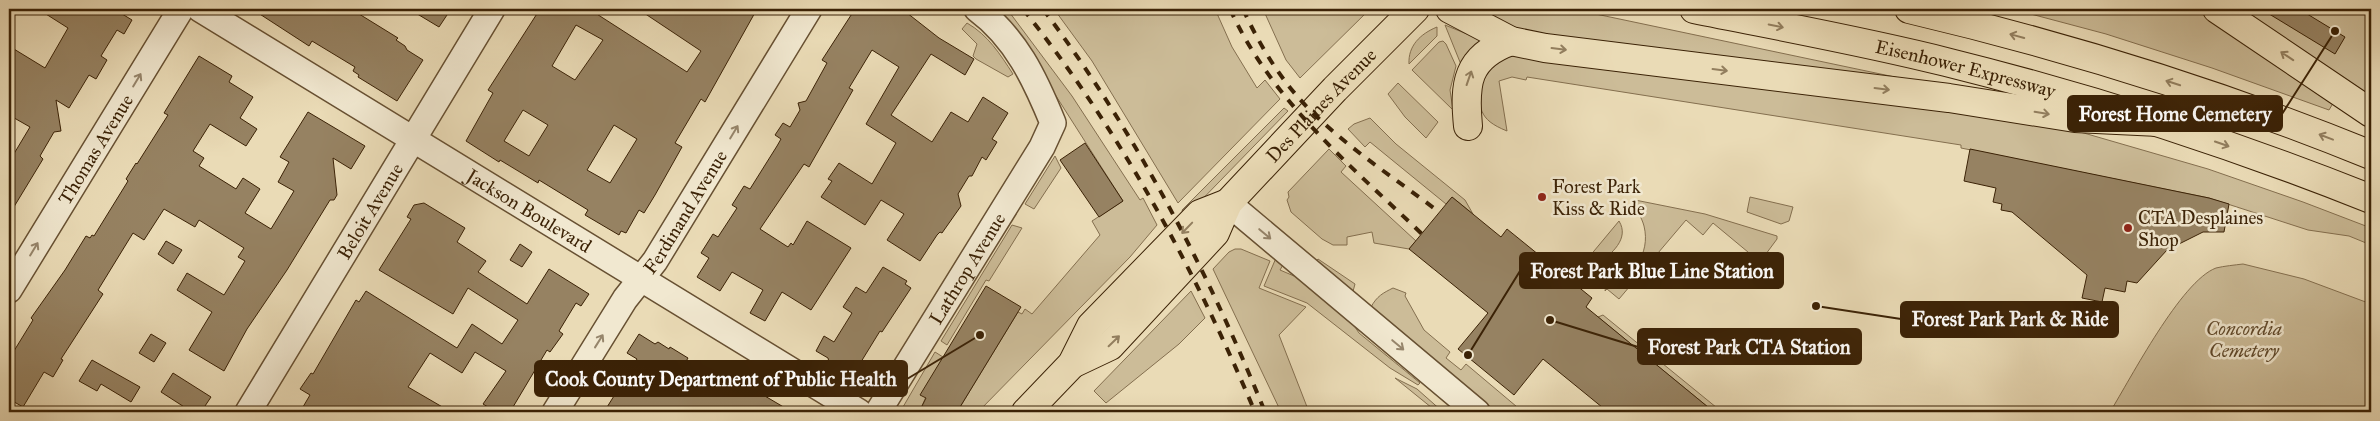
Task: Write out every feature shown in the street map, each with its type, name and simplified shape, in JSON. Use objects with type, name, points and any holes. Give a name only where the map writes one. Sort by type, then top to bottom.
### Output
[{"type":"main road","name":"Des Plaines Avenue","points":[[1026,412],[1072,364],[1091,326],[1118,298],[1200,214],[1228,203],[1335,89],[1415,9]]},
{"type":"main road","points":[[1450,9],[1511,41],[1545,48],[1949,98],[2075,118],[2159,122]]},
{"type":"main road","name":"Eisenhower Expressway","points":[[1694,9],[1945,61],[2159,122],[2371,199]]},
{"type":"main road","points":[[1909,9],[2101,59],[2247,107],[2371,154]]},
{"type":"main road","points":[[2216,9],[2371,113]]},
{"type":"main road","points":[[1468,126],[1465,101],[1466,85],[1470,72],[1479,59],[1496,46],[1511,41]]},
{"type":"street","name":"Thomas Avenue","points":[[9,290],[181,9]]},
{"type":"street","name":"Jackson Boulevard","points":[[200,9],[859,412]]},
{"type":"street","name":"Beloit Avenue","points":[[248,412],[492,9]]},
{"type":"street","name":"Ferdinand Avenue","points":[[555,412],[625,299],[654,263],[809,9]]},
{"type":"street","name":"Lathrop Avenue","points":[[878,412],[1042,147],[1053,123],[1038,86],[1019,52],[991,19],[978,9]]},
{"type":"street","points":[[1228,203],[1477,412]]},
{"type":"green space","points":[[993,9],[1007,9],[1072,96],[1140,200],[1143,198],[1157,225],[1130,257],[978,412],[957,412],[1018,312],[1022,314],[1025,309],[1032,314],[1100,235],[1092,221],[1123,201],[1005,16]]},
{"type":"green space","points":[[1054,9],[1215,9],[1232,47],[1257,88],[1265,80],[1280,99],[1178,203],[1092,61]]},
{"type":"green space","points":[[1263,9],[1370,9],[1300,78],[1286,60]]},
{"type":"green space","points":[[1370,9],[1379,9],[1375,13]]},
{"type":"green space","points":[[1480,9],[1572,9],[1947,88],[1543,34],[1515,28]]},
{"type":"green space","points":[[2012,9],[2199,9],[2335,100],[2329,110],[2212,68],[2106,34]]},
{"type":"green space","points":[[2230,9],[2371,9],[2371,102]]},
{"type":"green space","points":[[967,23],[987,39],[1013,74],[1008,77],[973,56],[977,44],[962,29]]},
{"type":"green space","points":[[1445,25],[1484,41],[1462,67]]},
{"type":"green space","points":[[1437,27],[1437,36],[1409,64],[1409,58],[1416,41],[1425,33]]},
{"type":"green space","points":[[1443,41],[1456,66],[1450,90],[1453,110],[1412,70],[1439,42]]},
{"type":"green space","points":[[1514,55],[1990,112],[2070,129],[2208,169],[2371,228],[2371,245],[2349,236],[2308,230],[2209,198],[1961,148],[1961,145],[1527,77],[1526,80],[1512,77],[1499,81],[1507,131],[1497,127],[1485,117],[1480,105],[1478,79],[1491,63]]},
{"type":"green space","points":[[1398,83],[1438,122],[1426,138],[1405,117],[1388,94]]},
{"type":"green space","points":[[1284,108],[1288,111],[1185,217],[1182,210]]},
{"type":"green space","points":[[1370,118],[1396,144],[1465,200],[1473,214],[1452,197],[1446,204],[1370,142],[1365,147],[1348,129],[1354,124]]},
{"type":"green space","points":[[1329,149],[1346,166],[1341,172],[1416,241],[1409,249],[1374,243],[1372,232],[1347,237],[1347,245],[1333,245],[1322,239],[1291,212],[1287,200],[1289,197],[1288,192]]},
{"type":"green space","points":[[1055,156],[1061,168],[1034,209],[1025,204]]},
{"type":"green space","points":[[1750,197],[1793,207],[1789,221],[1781,224],[1747,212]]},
{"type":"green space","points":[[1635,200],[1705,214],[1777,236],[1777,239],[1760,262],[1713,223],[1703,235],[1686,220],[1619,299],[1607,289],[1605,291],[1606,285],[1624,277],[1631,271],[1637,264],[1645,246],[1644,226],[1632,201]]},
{"type":"green space","points":[[1619,221],[1622,228],[1621,240],[1613,251],[1598,264],[1589,257]]},
{"type":"green space","points":[[1012,225],[1022,228],[989,281],[986,280],[947,345],[941,341]]},
{"type":"green space","points":[[1241,249],[1270,261],[1259,288],[1306,307],[1279,335],[1309,412],[1281,412],[1213,269],[1229,252]]},
{"type":"green space","points":[[1276,258],[1284,263],[1280,270],[1294,276],[1297,273],[1343,309],[1359,333],[1420,383],[1418,385],[1390,368],[1307,303],[1264,286]]},
{"type":"green space","points":[[1318,259],[1355,284],[1352,295],[1313,265]]},
{"type":"green space","name":"Concordia Cemetery","points":[[2243,264],[2304,279],[2371,304],[2371,412],[2110,412],[2158,332],[2188,291],[2202,277],[2216,268]]},
{"type":"green space","points":[[1393,288],[1406,293],[1405,296],[1424,330],[1450,352],[1446,358],[1461,370],[1466,364],[1523,412],[1497,412],[1375,314],[1371,307],[1373,303],[1380,295]]},
{"type":"green space","points":[[1191,291],[1205,318],[1179,344],[1106,403],[1094,391]]},
{"type":"green space","points":[[1603,315],[1722,412],[1714,412],[1598,317]]},
{"type":"green space","points":[[935,352],[943,357],[922,406],[931,412],[911,412],[903,407]]},
{"type":"green space","points":[[1395,378],[1417,389],[1443,412],[1437,412]]},
{"type":"building","points":[[38,9],[114,9],[132,20],[124,34],[117,30],[101,56],[107,60],[96,79],[89,75],[69,108],[56,100],[61,131],[54,132],[40,156],[43,159],[9,215],[9,162],[30,127],[9,115],[9,46],[45,68],[68,28]]},
{"type":"building","points":[[252,9],[351,9],[398,38],[396,40],[405,46],[407,50],[423,60],[397,101],[358,77],[359,75],[353,71],[355,67],[312,41],[309,46]]},
{"type":"building","points":[[409,9],[451,9],[439,27]]},
{"type":"building","points":[[540,9],[589,9],[687,72],[701,51],[638,9],[757,9],[705,102],[701,99],[675,143],[682,147],[655,195],[644,213],[639,210],[626,233],[621,231],[619,235],[585,215],[588,210],[539,180],[538,183],[500,160],[499,162],[466,141],[493,93],[488,90]],"holes":[[[576,25],[603,40],[575,80],[552,66]],[[523,110],[548,125],[529,156],[504,141]],[[614,125],[637,139],[610,183],[587,170]]]},
{"type":"building","points":[[855,9],[902,9],[939,38],[974,59],[965,75],[931,54],[891,115],[932,142],[951,112],[968,122],[983,97],[1008,113],[992,139],[997,142],[986,160],[982,157],[972,176],[969,176],[958,194],[961,206],[942,233],[940,232],[937,235],[920,261],[887,240],[904,214],[881,200],[865,225],[821,197],[832,181],[828,179],[839,163],[872,184],[896,143],[866,124],[899,67],[872,50],[849,88],[853,90],[809,167],[804,164],[760,229],[788,247],[791,243],[793,245],[807,221],[851,248],[811,310],[782,292],[765,321],[750,313],[763,290],[732,272],[720,291],[697,277],[709,258],[701,253],[713,234],[718,237],[737,208],[732,205],[744,186],[750,189],[781,139],[775,135],[783,123],[790,127],[800,110],[798,103],[806,101],[827,63],[822,60]]},
{"type":"building","points":[[2261,9],[2299,9],[2345,37],[2335,54]]},
{"type":"building","points":[[199,56],[232,76],[229,82],[253,97],[240,118],[257,129],[246,146],[210,124],[193,151],[204,158],[199,166],[236,189],[243,178],[260,189],[245,213],[271,229],[294,191],[278,182],[289,162],[280,157],[308,112],[365,146],[351,169],[333,158],[337,195],[334,200],[330,200],[287,270],[247,329],[224,371],[189,350],[212,312],[177,290],[187,273],[224,295],[245,261],[238,257],[244,248],[199,220],[195,227],[164,209],[144,240],[133,233],[98,290],[103,294],[61,359],[63,360],[53,377],[44,372],[23,407],[9,399],[9,359],[33,320],[31,318],[86,236],[90,238],[92,235],[94,236],[128,181],[126,179],[168,115],[164,113]]},
{"type":"building","points":[[1085,143],[1123,201],[1099,217],[1060,160]]},
{"type":"building","name":"CTA Desplaines Shop","points":[[1970,149],[2209,198],[2229,204],[2224,232],[2203,232],[2167,250],[2137,283],[2127,281],[2125,292],[2105,288],[2102,302],[2082,298],[2087,275],[2012,212],[2001,210],[2002,204],[1993,202],[1996,188],[1964,181]]},
{"type":"building","points":[[1452,197],[1501,237],[1507,229],[1592,298],[1586,307],[1714,412],[1608,412],[1543,359],[1514,395],[1458,349],[1488,313],[1409,249]]},
{"type":"building","points":[[424,203],[465,228],[457,242],[486,261],[478,272],[527,304],[549,269],[589,294],[581,306],[576,303],[559,331],[563,334],[550,352],[547,350],[510,412],[496,412],[483,404],[506,371],[475,352],[462,373],[430,353],[408,387],[451,412],[300,412],[310,395],[300,389],[311,373],[313,374],[356,300],[359,302],[366,291],[457,348],[472,324],[502,344],[518,320],[468,288],[453,314],[379,270],[411,219],[407,217],[414,205]]},
{"type":"building","points":[[166,241],[182,250],[173,264],[158,254]]},
{"type":"building","points":[[520,244],[532,252],[522,267],[510,260]]},
{"type":"building","points":[[883,267],[907,281],[905,284],[911,288],[882,332],[880,331],[856,370],[850,367],[848,371],[839,365],[835,366],[829,362],[828,358],[816,351],[824,336],[834,342],[852,313],[843,307],[856,287],[866,293]]},
{"type":"building","points":[[986,286],[1021,307],[957,412],[931,412],[922,406],[926,398],[920,395]]},
{"type":"building","points":[[151,334],[166,343],[154,362],[139,353]]},
{"type":"building","points":[[639,334],[655,344],[658,342],[669,349],[670,347],[688,358],[684,365],[728,392],[736,379],[792,412],[604,412],[637,359],[627,353]]},
{"type":"building","points":[[92,360],[140,387],[131,402],[101,384],[97,391],[79,381]]},
{"type":"building","points":[[173,373],[211,397],[201,412],[192,412],[161,392]]},
{"type":"railway","points":[[1023,9],[1059,56],[1092,104],[1153,203],[1207,306],[1255,412]]},
{"type":"railway","points":[[1043,9],[1109,104],[1167,203],[1219,306],[1265,412]]},
{"type":"railway","points":[[1230,9],[1247,42],[1290,102],[1341,157],[1422,234]]},
{"type":"railway","points":[[1243,9],[1272,62],[1299,99],[1357,151],[1439,212]]},
{"type":"place","name":"Forest Home Cemetery","points":[[2335,31]]},
{"type":"place","name":"Forest Park Kiss & Ride","points":[[1542,197]]},
{"type":"place","name":"CTA Desplaines Shop","points":[[2128,228]]},
{"type":"place","name":"Forest Park Park & Ride","points":[[1816,306]]},
{"type":"place","name":"Forest Park CTA Station","points":[[1550,320]]},
{"type":"place","name":"Cook County Department of Public Health","points":[[980,335]]},
{"type":"place","name":"Forest Park Blue Line Station","points":[[1468,355]]}]
